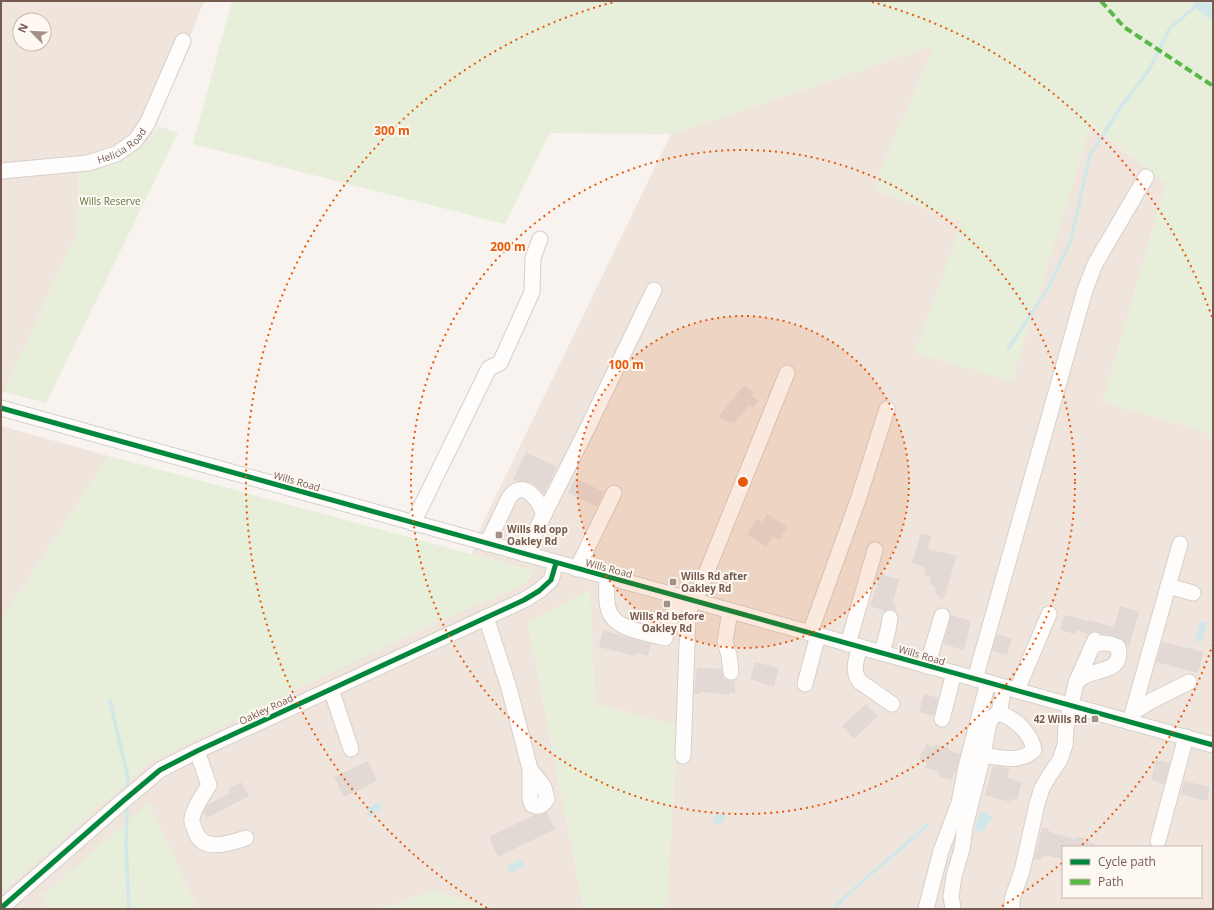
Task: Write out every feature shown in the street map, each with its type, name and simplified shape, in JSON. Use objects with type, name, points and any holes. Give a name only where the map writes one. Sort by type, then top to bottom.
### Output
[{"type":"street","name":"Helicia Road","points":[[1,171],[88,163],[116,154],[135,141],[147,124],[183,41]]},
{"type":"street","points":[[942,719],[971,678],[1085,290],[1095,264],[1146,177]]},
{"type":"street","points":[[413,523],[489,368],[500,362],[532,292],[533,258],[540,238]]},
{"type":"street","points":[[524,554],[589,425],[654,290]]},
{"type":"street","points":[[607,577],[608,610],[613,619],[624,627],[665,638],[688,599],[788,373]]},
{"type":"street","name":"Wills Road","points":[[1,408],[927,666],[1070,705],[1131,717],[1213,745]]},
{"type":"street","points":[[805,684],[814,634],[887,409]]},
{"type":"street","points":[[487,544],[513,491],[524,489],[538,502],[544,515]]},
{"type":"street","points":[[577,569],[614,494]]},
{"type":"street","points":[[1131,717],[1180,544]]},
{"type":"street","points":[[875,550],[854,645],[854,667],[859,681],[892,704]]},
{"type":"street","name":"Oakley Road","points":[[1,908],[122,801],[160,770],[197,751],[539,591],[551,580],[556,563]]},
{"type":"street","points":[[1168,586],[1193,594]]},
{"type":"street","points":[[683,756],[688,599]]},
{"type":"street","points":[[730,611],[725,642],[729,655],[731,672]]},
{"type":"street","points":[[953,909],[951,896],[954,876],[962,849],[965,827],[990,720],[999,713],[1010,688],[1049,614]]},
{"type":"street","points":[[927,666],[942,616]]},
{"type":"street","points":[[486,617],[509,688],[530,769]]},
{"type":"street","points":[[882,653],[890,618]]},
{"type":"street","points":[[926,909],[941,851],[959,803],[966,767],[971,678],[983,619]]},
{"type":"street","points":[[1012,909],[1012,899],[1022,871],[1040,793],[1050,773],[1060,760],[1065,745],[1066,727],[1076,683],[1094,643],[1110,643],[1118,647],[1120,655],[1112,666],[1106,670],[1083,677],[1076,683]]},
{"type":"street","points":[[1131,717],[1151,701],[1189,682]]},
{"type":"street","points":[[331,689],[351,749]]},
{"type":"street","points":[[983,755],[1017,758],[1028,756],[1034,750],[1027,733],[1016,722],[1006,715],[999,713]]},
{"type":"street","points":[[1158,841],[1186,737]]},
{"type":"street","points":[[197,751],[208,785],[191,820],[195,833],[202,842],[212,844],[224,845],[246,838]]},
{"type":"shaded area","points":[[1,1],[204,1],[151,138],[134,154],[98,170],[79,173],[77,233],[4,392],[1,394]]},
{"type":"shaded area","points":[[935,45],[873,189],[963,222],[916,353],[1012,380],[1090,124],[1166,183],[1103,402],[1213,434],[1213,909],[666,909],[677,726],[595,704],[589,591],[528,622],[584,909],[496,909],[433,891],[380,909],[197,909],[149,804],[41,897],[50,909],[1,909],[1,887],[5,889],[152,760],[396,641],[525,583],[527,569],[472,554],[479,531],[671,134]]},
{"type":"shaded area","points":[[1,426],[109,456],[1,621]]},
{"type":"shaded area","points":[[1200,621],[1207,623],[1202,642],[1195,641],[1195,636]]},
{"type":"shaded area","points":[[379,802],[383,809],[369,817],[366,810]]},
{"type":"shaded area","points":[[718,812],[723,814],[726,818],[718,825],[713,822],[714,816]]},
{"type":"shaded area","points":[[981,812],[988,814],[993,820],[987,823],[985,830],[979,832],[975,827]]},
{"type":"shaded area","points":[[521,859],[525,866],[510,873],[506,866]]},
{"type":"green space","points":[[232,1],[1213,1],[1213,434],[1103,402],[1166,183],[1091,124],[1012,381],[915,353],[962,222],[873,189],[935,45],[671,134],[550,133],[505,224],[193,144]]},
{"type":"green space","name":"Wills Reserve","points":[[158,126],[178,133],[46,403],[4,392],[77,233],[79,172],[98,170],[134,154],[151,138]]},
{"type":"green space","points":[[109,456],[527,569],[532,572],[532,575],[525,583],[509,591],[396,641],[152,760],[5,889],[1,887],[1,621]]},
{"type":"green space","points":[[590,590],[595,704],[677,725],[666,909],[584,909],[528,622]]},
{"type":"green space","points":[[149,803],[197,909],[50,909],[41,897]]},
{"type":"green space","points":[[433,891],[496,909],[380,909]]},
{"type":"building","points":[[744,385],[754,392],[751,395],[759,401],[753,408],[749,405],[734,423],[724,420],[719,416]]},
{"type":"building","points":[[526,452],[557,467],[544,494],[536,486],[529,482],[513,480]]},
{"type":"building","points":[[575,478],[604,492],[597,507],[568,493]]},
{"type":"building","points":[[767,514],[787,527],[779,540],[773,536],[766,547],[747,534],[757,519],[762,522]]},
{"type":"building","points":[[921,533],[931,536],[928,549],[957,556],[942,600],[936,594],[935,587],[930,584],[931,577],[924,575],[926,568],[912,563]]},
{"type":"building","points":[[880,574],[899,579],[893,604],[896,605],[895,610],[891,609],[885,611],[870,606]]},
{"type":"building","points":[[1120,606],[1139,612],[1129,647],[1122,639],[1094,631],[1088,634],[1076,630],[1075,634],[1060,630],[1064,615],[1114,627]]},
{"type":"building","points":[[951,615],[971,621],[964,650],[943,644]]},
{"type":"building","points":[[603,630],[651,644],[648,656],[637,653],[636,656],[599,647]]},
{"type":"building","points":[[997,634],[1012,638],[1007,655],[992,651]]},
{"type":"building","points":[[1162,642],[1204,652],[1198,673],[1156,662]]},
{"type":"building","points":[[755,662],[779,668],[774,687],[750,679]]},
{"type":"building","points":[[697,668],[722,669],[724,679],[732,681],[735,680],[735,693],[730,692],[729,695],[702,692],[701,694],[694,694]]},
{"type":"building","points":[[924,694],[938,698],[934,716],[919,712]]},
{"type":"building","points":[[866,704],[878,716],[854,739],[842,726]]},
{"type":"building","points":[[926,744],[935,747],[935,744],[949,748],[948,750],[960,754],[956,772],[954,772],[952,780],[940,777],[940,775],[937,774],[938,771],[925,768],[927,762],[919,760],[922,750],[924,751]]},
{"type":"building","points":[[1156,760],[1170,763],[1164,784],[1151,780]]},
{"type":"building","points":[[368,761],[377,781],[344,797],[334,777]]},
{"type":"building","points":[[993,766],[1010,769],[1007,778],[1022,782],[1017,800],[1010,799],[1010,802],[985,795]]},
{"type":"building","points":[[1184,781],[1210,787],[1207,801],[1181,794]]},
{"type":"building","points":[[241,782],[249,796],[207,818],[203,812],[207,805],[230,793],[228,789]]},
{"type":"building","points":[[547,812],[555,829],[498,857],[489,837],[534,815],[540,815]]},
{"type":"building","points":[[1042,828],[1047,828],[1050,832],[1075,839],[1078,837],[1085,838],[1084,841],[1095,844],[1095,846],[1062,846],[1062,860],[1046,855],[1040,860],[1034,859]]},
{"type":"waterway","points":[[1008,349],[1047,290],[1070,243],[1090,155],[1120,108],[1149,70],[1170,28],[1202,1]]},
{"type":"waterway","points":[[1203,1],[1213,9]]},
{"type":"waterway","points":[[110,701],[128,778],[127,792]]},
{"type":"waterway","points":[[127,805],[126,846],[129,909]]},
{"type":"waterway","points":[[834,909],[856,887],[927,825]]},
{"type":"marked path","points":[[1101,1],[1124,27],[1213,86]]},
{"type":"cycle path","points":[[1,408],[1213,745]]},
{"type":"cycle path","points":[[1,908],[160,770],[197,751],[524,600],[539,591],[551,580],[556,563]]},
{"type":"place","name":"Wills Rd opp Oakley Rd","points":[[499,535]]},
{"type":"place","name":"Wills Rd after Oakley Rd","points":[[673,582]]},
{"type":"place","name":"Wills Rd before Oakley Rd","points":[[667,604]]},
{"type":"place","name":"42 Wills Rd","points":[[1095,719]]}]
